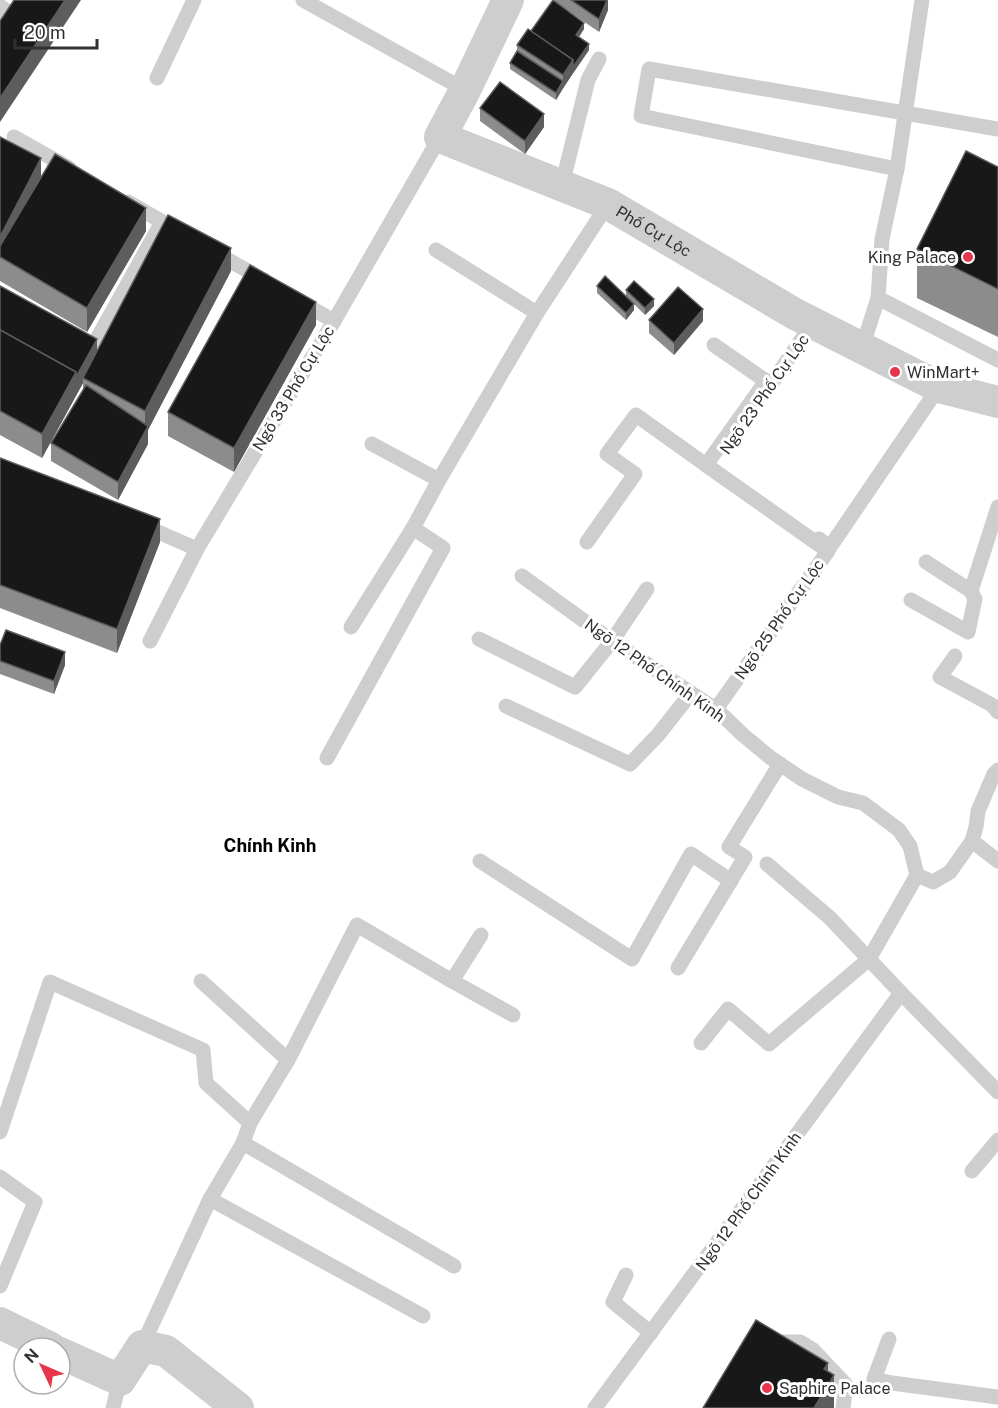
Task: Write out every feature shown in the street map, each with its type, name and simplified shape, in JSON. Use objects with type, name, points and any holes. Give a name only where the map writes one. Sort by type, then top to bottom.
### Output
[{"type":"street","points":[[440,137],[508,0]]},
{"type":"street","name":"Phố Cự Lộc","points":[[440,137],[608,204],[785,309],[939,387],[998,402]]},
{"type":"street","points":[[0,1323],[27,1336]]},
{"type":"street","points":[[72,1362],[117,1394],[142,1346],[166,1350],[238,1408]]},
{"type":"lane","points":[[158,78],[194,0]]},
{"type":"lane","points":[[303,0],[465,90]]},
{"type":"lane","points":[[862,348],[878,298],[882,239],[897,169],[922,0]]},
{"type":"lane","points":[[0,6],[4,9],[0,16]]},
{"type":"lane","points":[[562,185],[588,80],[599,59]]},
{"type":"lane","points":[[897,169],[642,116],[649,69],[998,129]]},
{"type":"lane","points":[[14,137],[83,176]]},
{"type":"lane","name":"Ngõ 33 Phố Cự Lộc","points":[[150,641],[197,549],[440,137]]},
{"type":"lane","points":[[113,194],[333,321]]},
{"type":"lane","points":[[351,627],[413,528],[537,313],[608,204]]},
{"type":"lane","points":[[96,341],[162,222]]},
{"type":"lane","points":[[436,249],[537,313]]},
{"type":"lane","points":[[878,298],[998,360]]},
{"type":"lane","name":"Ngõ 23 Phố Cự Lộc","points":[[710,465],[813,323]]},
{"type":"lane","points":[[710,465],[766,381],[714,345]]},
{"type":"lane","points":[[587,542],[634,474],[607,454],[636,415],[830,547],[939,387]]},
{"type":"lane","points":[[372,444],[439,480]]},
{"type":"lane","name":"Ngõ 25 Phố Cự Lộc","points":[[710,465],[828,551],[716,709]]},
{"type":"lane","points":[[971,591],[998,507]]},
{"type":"lane","points":[[131,520],[197,549]]},
{"type":"lane","points":[[327,758],[443,548],[413,528]]},
{"type":"lane","points":[[911,600],[968,632],[975,599],[971,591],[926,562]]},
{"type":"lane","name":"Ngõ 12 Phố Chính Kinh","points":[[522,576],[612,641],[716,709],[743,735],[802,779],[838,797],[863,803],[899,830],[910,846],[916,875]]},
{"type":"lane","points":[[479,639],[575,687],[612,641],[647,589]]},
{"type":"lane","points":[[955,656],[940,677],[992,705],[998,712]]},
{"type":"lane","points":[[506,706],[630,764],[658,735],[691,693]]},
{"type":"lane","points":[[678,968],[745,857],[729,847],[780,764]]},
{"type":"lane","points":[[701,1042],[728,1009],[769,1044],[869,959],[916,875],[933,882],[950,872],[972,841],[978,811],[994,774],[998,770]]},
{"type":"lane","points":[[972,841],[998,861]]},
{"type":"lane","points":[[480,861],[632,959],[691,854],[731,881]]},
{"type":"lane","points":[[767,864],[831,918],[998,1092]]},
{"type":"lane","points":[[142,1346],[210,1199],[243,1143],[250,1123],[288,1060],[357,924],[513,1016]]},
{"type":"lane","points":[[452,981],[481,935]]},
{"type":"lane","points":[[201,981],[288,1060]]},
{"type":"lane","points":[[0,1132],[50,982],[203,1050],[206,1083],[250,1123]]},
{"type":"lane","name":"Ngõ 12 Phố Chính Kinh","points":[[596,1408],[901,993]]},
{"type":"lane","points":[[972,1171],[998,1140]]},
{"type":"lane","points":[[243,1143],[454,1266]]},
{"type":"lane","points":[[0,1177],[35,1202],[0,1286]]},
{"type":"lane","points":[[210,1199],[423,1316]]},
{"type":"lane","points":[[626,1275],[613,1302],[651,1333]]},
{"type":"lane","points":[[889,1339],[874,1379],[998,1397]]},
{"type":"lane","points":[[764,1354],[782,1342],[800,1342],[813,1350],[846,1385],[843,1408]]},
{"type":"building","points":[[14,0],[65,0],[0,98],[0,21]]},
{"type":"building","points":[[553,0],[584,23],[576,35],[589,44],[573,67],[573,60],[531,31]]},
{"type":"building","points":[[571,0],[607,0],[599,19]]},
{"type":"building","points":[[528,29],[573,60],[563,75],[517,45]]},
{"type":"building","points":[[517,51],[563,81],[556,93],[510,63]]},
{"type":"building","points":[[500,82],[544,114],[525,141],[480,108]]},
{"type":"building","points":[[0,137],[41,158],[0,237]]},
{"type":"building","points":[[966,151],[998,167],[998,289],[917,249]]},
{"type":"building","points":[[55,154],[146,208],[87,308],[0,257],[0,246]]},
{"type":"building","points":[[168,215],[231,248],[145,411],[83,378]]},
{"type":"building","points":[[250,265],[316,302],[234,448],[168,412]]},
{"type":"building","points":[[605,276],[634,304],[626,313],[597,286]]},
{"type":"building","points":[[634,281],[654,299],[645,308],[626,290]]},
{"type":"building","points":[[0,286],[97,339],[76,377],[76,372],[0,330]]},
{"type":"building","points":[[678,287],[703,309],[674,343],[649,320]]},
{"type":"building","points":[[0,330],[76,372],[42,434],[0,411]]},
{"type":"building","points":[[86,385],[148,426],[118,482],[51,443]]},
{"type":"building","points":[[0,458],[160,519],[117,629],[0,585]]},
{"type":"building","points":[[6,630],[65,652],[54,681],[0,661],[0,645]]},
{"type":"building","points":[[756,1320],[828,1363],[824,1369],[834,1375],[814,1408],[703,1408]]},
{"type":"place","name":"King Palace","points":[[968,257]]},
{"type":"place","name":"WinMart+","points":[[895,372]]},
{"type":"place","name":"Saphire Palace","points":[[767,1388]]},
{"type":"district","name":"Chính Kinh","points":[[270,846]]}]
